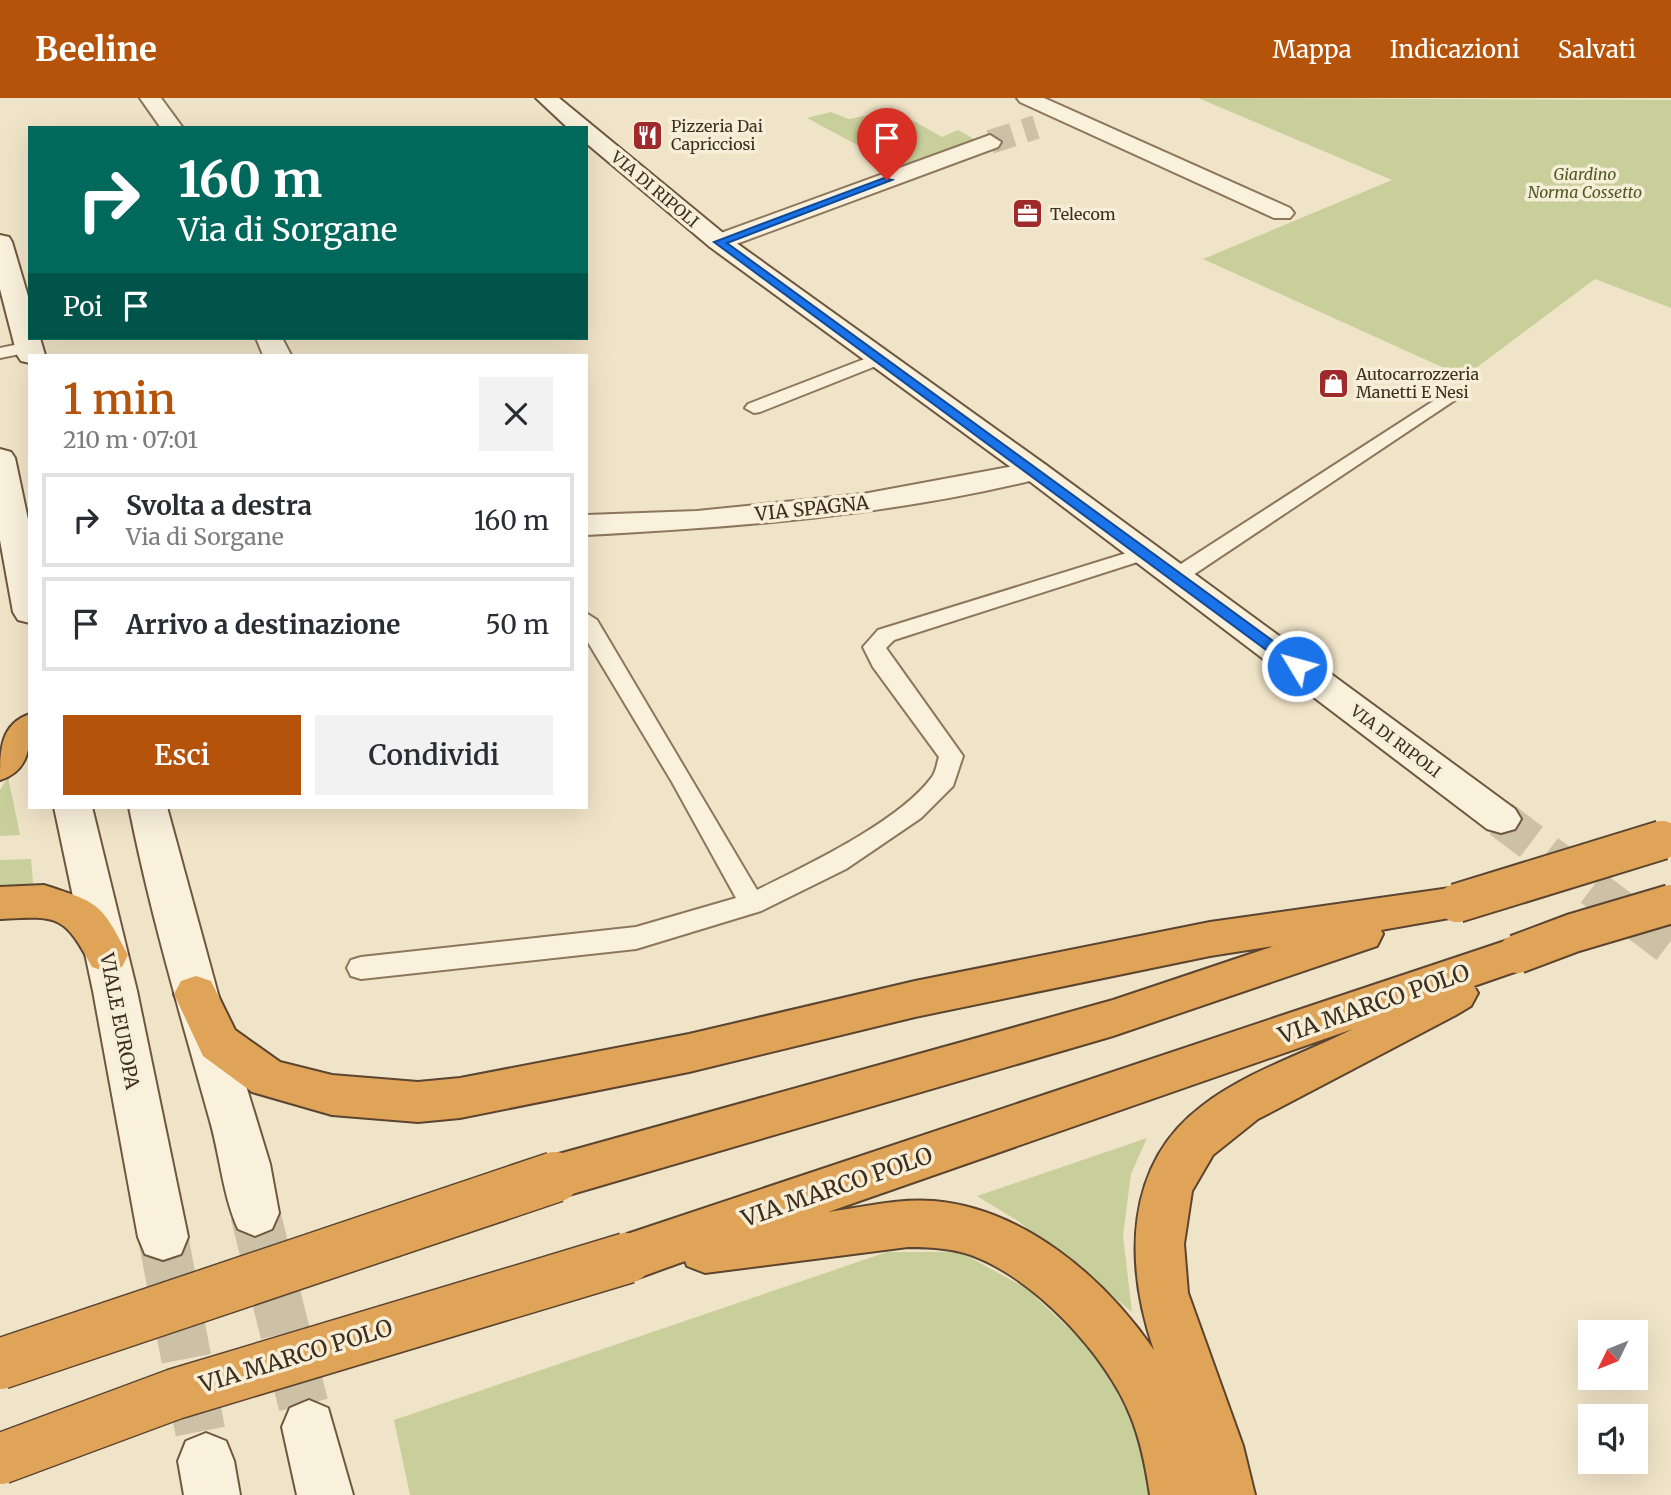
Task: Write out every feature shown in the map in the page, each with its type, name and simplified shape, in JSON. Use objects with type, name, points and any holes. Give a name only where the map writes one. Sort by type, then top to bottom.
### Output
[{"type":"highway","points":[[0,766],[28,730]]},
{"type":"highway","points":[[0,1364],[555,1177],[1113,1018],[1457,902],[1666,838]]},
{"type":"highway","points":[[0,903],[44,901],[81,915],[89,922],[107,955]]},
{"type":"highway","points":[[195,993],[219,1042],[248,1067],[268,1078],[332,1095],[418,1102],[460,1098],[689,1053],[915,999],[1210,939],[1457,902]]},
{"type":"highway","name":"VIA MARCO POLO","points":[[0,1459],[214,1381],[626,1258],[1573,933],[1671,904]]},
{"type":"highway","points":[[1227,1495],[1164,1301],[1160,1271],[1159,1243],[1164,1194],[1182,1156],[1214,1121],[1252,1099],[1374,1041],[1434,1007],[1517,954]]},
{"type":"highway","points":[[626,1258],[842,1233],[891,1224],[947,1226],[989,1237],[1074,1294],[1103,1326],[1136,1370],[1168,1441],[1178,1495]]},
{"type":"street","points":[[150,98],[171,126]]},
{"type":"street","points":[[546,98],[579,126]]},
{"type":"street","points":[[1035,101],[1070,107],[1282,213]]},
{"type":"street","points":[[1036,127],[1070,107]]},
{"type":"street","name":"VIA DI RIPOLI","points":[[588,134],[719,242],[1035,471],[1501,819]]},
{"type":"street","points":[[719,242],[990,142]]},
{"type":"street","points":[[0,242],[30,351]]},
{"type":"street","points":[[0,458],[4,497],[17,566],[28,605]]},
{"type":"street","name":"VIA SPAGNA","points":[[588,525],[697,520],[863,503],[1035,471]]},
{"type":"street","name":"VIALE EUROPA","points":[[73,809],[107,955],[163,1237]]},
{"type":"street","points":[[149,809],[195,993],[246,1164],[255,1213]]},
{"type":"street","points":[[309,1427],[325,1495]]},
{"type":"lane","points":[[0,353],[30,351]]},
{"type":"lane","points":[[754,408],[880,358]]},
{"type":"lane","points":[[1177,576],[1452,394]]},
{"type":"lane","points":[[361,968],[636,938],[752,904],[837,862],[912,812],[944,780],[951,757],[881,662],[874,648],[886,635],[1146,554]]},
{"type":"lane","points":[[588,623],[682,779],[752,904]]},
{"type":"green space","name":"Giardino Norma Cossetto","points":[[1198,98],[1671,100],[1671,308],[1595,279],[1464,377],[1203,259],[1392,180]]},
{"type":"green space","points":[[894,110],[942,137],[958,130],[976,140],[898,167],[807,118],[831,112],[849,119]]},
{"type":"green space","points":[[8,777],[20,835],[0,836],[0,790]]},
{"type":"green space","points":[[31,859],[34,894],[0,895],[0,860]]},
{"type":"green space","points":[[1147,1138],[1131,1174],[1123,1236],[1132,1312],[1018,1221],[977,1196]]},
{"type":"green space","points":[[887,1252],[960,1252],[1026,1288],[1097,1355],[1133,1423],[1154,1495],[410,1495],[394,1420]]},
{"type":"tunnel","points":[[990,142],[1036,127]]},
{"type":"tunnel","points":[[1501,819],[1671,947]]},
{"type":"tunnel","points":[[255,1213],[309,1427]]},
{"type":"tunnel","points":[[163,1237],[206,1461]]},
{"type":"place","name":"Pizzeria Dai Capricciosi","points":[[648,135]]},
{"type":"place","name":"Telecom","points":[[1027,214]]},
{"type":"place","name":"Autocarrozzeria Manetti E Nesi","points":[[1333,383]]},
{"type":"route","points":[[887,180],[719,242],[1035,471],[1297,666]]}]
